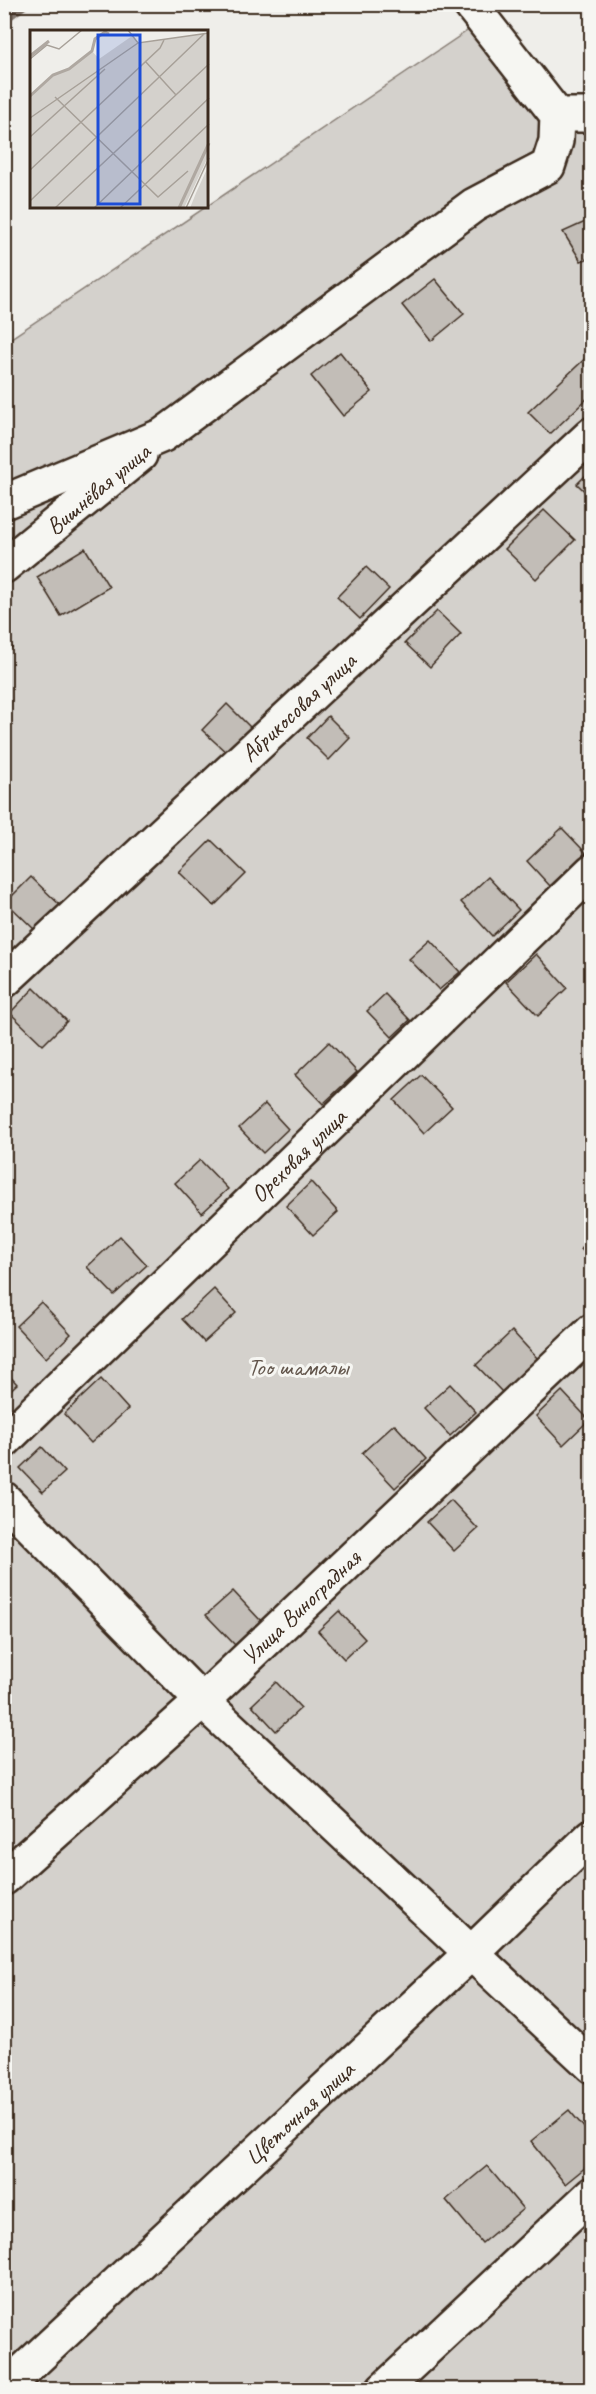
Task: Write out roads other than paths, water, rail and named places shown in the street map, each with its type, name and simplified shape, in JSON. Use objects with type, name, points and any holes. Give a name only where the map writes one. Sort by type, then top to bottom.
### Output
[{"type":"street","points":[[4,502],[163,435],[474,205],[548,166],[556,141],[557,116],[470,4]]},
{"type":"street","points":[[557,116],[591,115]]},
{"type":"street","name":"Абрикосовая улица","points":[[4,981],[591,434]]},
{"type":"street","name":"Вишнёвая улица","points":[[4,566],[163,435]]},
{"type":"street","name":"Ореховая улица","points":[[4,1441],[591,871]]},
{"type":"street","name":"Улица Виноградная","points":[[4,1878],[202,1701],[591,1331]]},
{"type":"street","points":[[4,1499],[202,1701],[591,2066]]},
{"type":"street","name":"Цветочная улица","points":[[4,2389],[471,1953],[591,1836]]},
{"type":"street","points":[[383,2390],[591,2194]]},
{"type":"waterway","points":[[4,19],[24,4]]},
{"type":"park label","name":"Тоо шамалы","points":[[298,1367]]}]
